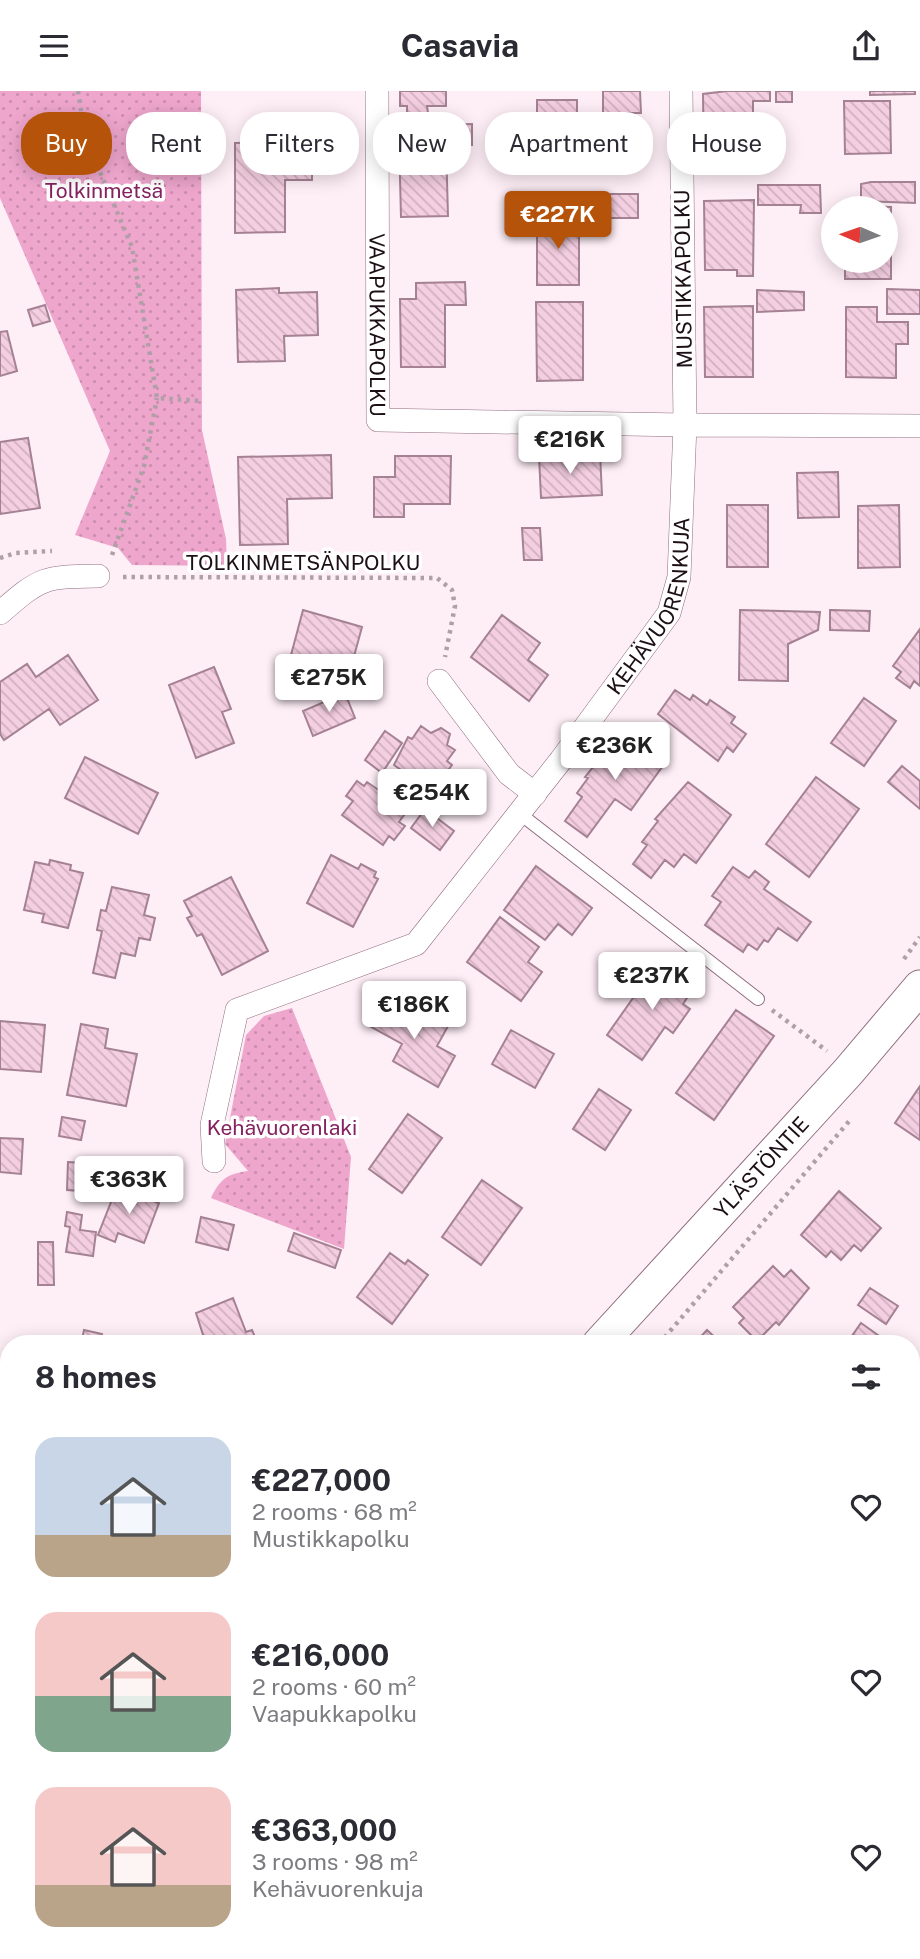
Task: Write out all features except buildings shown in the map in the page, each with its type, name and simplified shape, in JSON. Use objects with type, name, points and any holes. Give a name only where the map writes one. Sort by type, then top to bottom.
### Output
[{"type":"main road","name":"YLÄSTÖNTIE","points":[[607,1335],[848,1072],[920,987]]},
{"type":"street","name":"VAAPUKKAPOLKU","points":[[377,91],[378,420],[685,425]]},
{"type":"street","name":"MUSTIKKAPOLKU","points":[[681,91],[685,425]]},
{"type":"street","points":[[685,425],[920,426]]},
{"type":"street","name":"KEHÄVUORENKUJA","points":[[214,1161],[212,1125],[237,1010],[416,944],[535,794],[669,613],[679,577],[685,425]]},
{"type":"street","points":[[0,613],[35,582],[61,577],[98,576]]},
{"type":"street","points":[[439,681],[509,774],[535,794]]},
{"type":"lane","points":[[519,813],[758,999]]},
{"type":"path","points":[[78,91],[85,137],[132,247],[157,398],[144,466],[112,557]]},
{"type":"path","points":[[157,398],[202,401]]},
{"type":"path","name":"TOLKINMETSÄNPOLKU","points":[[98,576],[437,578],[452,590],[455,606],[439,681]]},
{"type":"path","points":[[758,999],[828,1052]]},
{"type":"path","name":"YLÄSTÖNTIE","points":[[667,1335],[858,1111]]},
{"type":"green space","name":"Tolkinmetsä","points":[[0,91],[201,91],[201,112],[126,112],[126,175],[201,175],[202,430],[226,539],[227,566],[132,565],[118,548],[75,535],[110,451],[0,198]]},
{"type":"green space","name":"Kehävuorenlaki","points":[[292,1008],[351,1157],[344,1249],[211,1198],[225,1178],[248,1171],[225,1144],[246,1035],[264,1016]]}]
